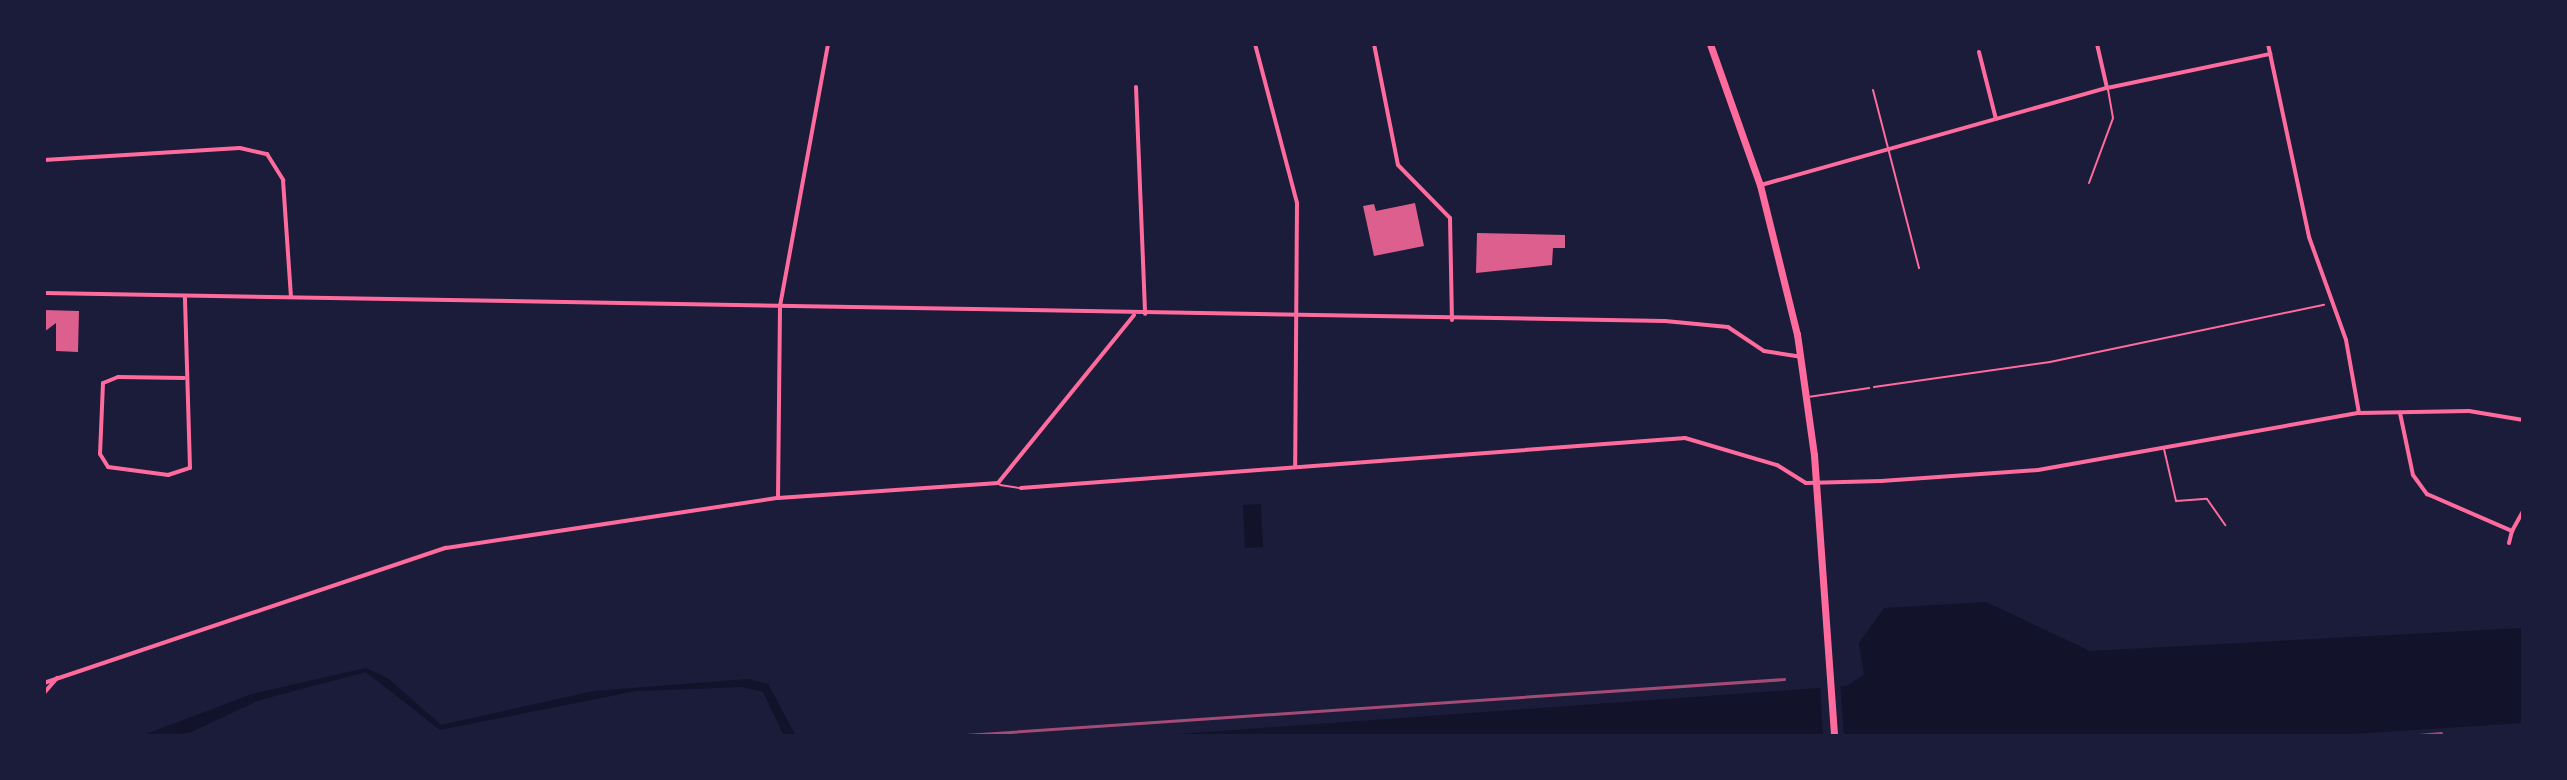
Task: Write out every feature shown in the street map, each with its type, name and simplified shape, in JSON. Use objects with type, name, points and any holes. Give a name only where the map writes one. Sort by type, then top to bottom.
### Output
[{"type":"main road","points":[[1710,44],[1760,185],[1801,357],[1817,483],[1834,736]]},
{"type":"street","points":[[778,498],[780,306],[828,44]]},
{"type":"street","points":[[1255,44],[1297,203],[1295,466]]},
{"type":"street","points":[[1374,44],[1398,165],[1450,218],[1452,321]]},
{"type":"street","points":[[2097,44],[2107,88]]},
{"type":"street","points":[[2268,44],[2329,304],[2346,340],[2359,413]]},
{"type":"street","points":[[1979,52],[1996,119]]},
{"type":"street","points":[[1760,185],[2107,88],[2270,54]]},
{"type":"street","points":[[1136,87],[1145,314]]},
{"type":"street","points":[[44,160],[262,152],[283,180],[291,297]]},
{"type":"street","points":[[44,293],[1709,324],[1741,333],[1764,351],[1801,357]]},
{"type":"street","points":[[184,378],[118,377],[103,383],[100,454],[108,467],[168,475],[190,468],[194,402],[184,378],[185,296]]},
{"type":"street","points":[[44,683],[446,548],[778,498],[998,483],[1135,313]]},
{"type":"street","points":[[1021,488],[1685,438],[1713,441],[1817,483],[2038,470],[2359,413],[2469,411],[2523,420]]},
{"type":"street","points":[[2400,413],[2421,489],[2512,531]]},
{"type":"street","points":[[2509,543],[2523,511]]},
{"type":"street","points":[[44,693],[57,678]]},
{"type":"lane","points":[[2089,183],[2113,118],[2107,88]]},
{"type":"lane","points":[[1873,90],[1891,148],[1919,268]]},
{"type":"lane","points":[[1808,397],[1869,388]]},
{"type":"lane","points":[[2164,449],[2176,501],[2207,499],[2225,525]]},
{"type":"lane","points":[[998,483],[1021,488]]},
{"type":"path","points":[[1869,388],[2050,362],[2329,304]]},
{"type":"shaded area","points":[[1261,504],[1263,547],[1245,548],[1243,505]]},
{"type":"shaded area","points":[[1986,602],[2090,651],[2523,628],[2523,723],[2321,736],[1151,736],[1846,686],[1864,675],[1859,643],[1884,608]]},
{"type":"shaded area","points":[[366,668],[389,679],[441,725],[594,691],[748,679],[768,684],[796,736],[784,736],[763,692],[742,687],[636,691],[440,730],[366,672],[260,700],[189,733],[141,736],[252,694]]},
{"type":"pier","points":[[1820,682],[1840,682],[1844,736],[1823,736]]},
{"type":"building","points":[[1415,203],[1424,246],[1374,256],[1363,206],[1374,204],[1376,211]]},
{"type":"building","points":[[1477,233],[1565,235],[1565,248],[1553,248],[1552,265],[1476,273]]},
{"type":"building","points":[[44,310],[79,311],[78,352],[56,351],[56,323],[44,332]]},
{"type":"railway","points":[[951,736],[1784,679]]},
{"type":"railway","points":[[2407,736],[2441,733]]}]
